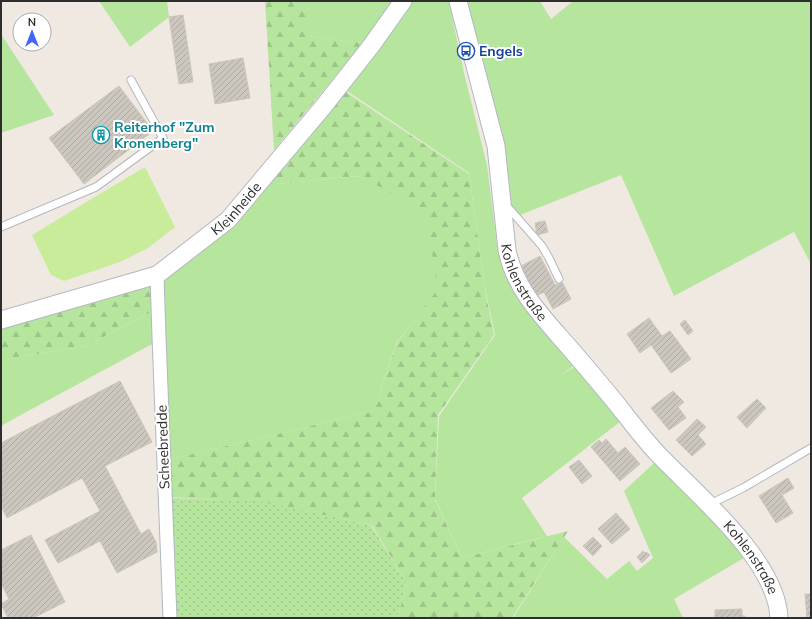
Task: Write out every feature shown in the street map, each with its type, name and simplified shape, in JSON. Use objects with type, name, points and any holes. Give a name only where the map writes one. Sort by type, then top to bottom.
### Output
[{"type":"street","name":"Kleinheide","points":[[1,320],[158,275],[228,220],[323,107],[404,1]]},
{"type":"street","name":"Kohlenstraße","points":[[458,1],[496,146],[507,250],[509,261],[516,277],[538,311],[657,452],[710,504],[749,550],[770,583],[778,607],[779,618]]},
{"type":"street","name":"Scheebredde","points":[[158,275],[170,618]]},
{"type":"lane","points":[[1,227],[96,187],[163,138],[131,80]]},
{"type":"lane","points":[[501,201],[542,246],[559,279]]},
{"type":"lane","points":[[710,504],[743,488],[811,448]]},
{"type":"green space","points":[[99,1],[167,1],[169,17],[130,47]]},
{"type":"green space","points":[[265,1],[312,1],[307,11],[307,36],[363,43],[274,150]]},
{"type":"green space","points":[[312,1],[394,1],[363,43],[307,36],[307,11]]},
{"type":"green space","points":[[411,1],[449,1],[464,73],[487,165],[498,252],[517,298],[575,365],[561,375],[576,366],[621,421],[522,498],[547,536],[462,558],[435,499],[439,416],[495,335],[485,288],[469,173],[347,91]]},
{"type":"green space","points":[[467,1],[540,1],[551,19],[573,1],[811,1],[811,264],[794,232],[674,296],[621,175],[520,215],[509,203],[488,96]]},
{"type":"green space","points":[[1,34],[54,115],[1,133]]},
{"type":"green space","points":[[346,92],[469,174],[485,289],[494,335],[438,415],[435,500],[462,558],[568,531],[512,618],[397,618],[407,584],[372,525],[258,502],[168,497],[167,460],[374,411],[396,344],[438,289],[425,211],[359,176],[265,185]]},
{"type":"green space","points":[[145,167],[175,227],[148,248],[120,262],[64,281],[51,275],[32,235]]},
{"type":"green space","points":[[360,176],[426,211],[439,290],[396,343],[374,411],[167,460],[161,277],[265,185]]},
{"type":"green space","points":[[152,283],[153,311],[86,346],[1,361],[1,328]]},
{"type":"green space","points":[[153,311],[154,343],[1,426],[1,361],[86,346]]},
{"type":"green space","points":[[654,463],[703,507],[749,555],[674,599],[683,618],[513,618],[564,537],[607,579],[629,561],[637,571],[653,558],[624,491]]},
{"type":"green space","points":[[168,498],[258,501],[371,525],[407,584],[397,618],[173,618]]},
{"type":"building","points":[[183,15],[193,82],[179,84],[169,17]]},
{"type":"building","points":[[243,58],[250,98],[215,104],[209,64]]},
{"type":"building","name":"Reiterhof \"Zum Kronenberg\"","points":[[119,86],[153,131],[84,184],[49,138]]},
{"type":"building","points":[[545,221],[548,232],[537,235],[535,223]]},
{"type":"building","points":[[540,256],[555,285],[562,282],[571,299],[553,309],[544,292],[536,296],[521,266]]},
{"type":"building","points":[[649,318],[662,336],[670,331],[691,359],[671,373],[651,345],[640,353],[627,334]]},
{"type":"building","points":[[685,320],[693,331],[688,335],[680,324]]},
{"type":"building","points":[[120,381],[152,442],[105,466],[141,534],[149,529],[156,542],[157,552],[117,573],[100,541],[58,563],[45,540],[100,511],[82,478],[7,518],[1,506],[1,443]]},
{"type":"building","points":[[673,391],[684,402],[678,407],[686,418],[669,430],[651,408]]},
{"type":"building","points":[[757,399],[766,408],[747,428],[737,417]]},
{"type":"building","points":[[697,419],[706,427],[698,435],[706,444],[692,456],[676,440]]},
{"type":"building","points":[[606,439],[618,453],[625,447],[640,464],[620,481],[591,447],[599,440],[602,443]]},
{"type":"building","points":[[579,460],[592,476],[582,484],[569,467]]},
{"type":"building","points":[[788,478],[794,488],[782,495],[793,513],[776,523],[759,496]]},
{"type":"building","points":[[616,513],[630,529],[612,544],[598,529]]},
{"type":"building","points":[[31,535],[65,602],[33,618],[8,618],[1,604],[9,599],[1,583],[1,550]]},
{"type":"building","points":[[593,537],[602,546],[593,556],[583,546]]},
{"type":"building","points":[[643,551],[650,555],[642,563],[637,557]]},
{"type":"building","points":[[805,594],[811,594],[811,618],[807,618]]},
{"type":"building","points":[[742,609],[742,616],[745,616],[745,618],[715,618],[715,610]]},
{"type":"place","name":"Engels","points":[[466,51]]},
{"type":"place","name":"Reiterhof \"Zum Kronenberg\"","points":[[101,135]]}]
